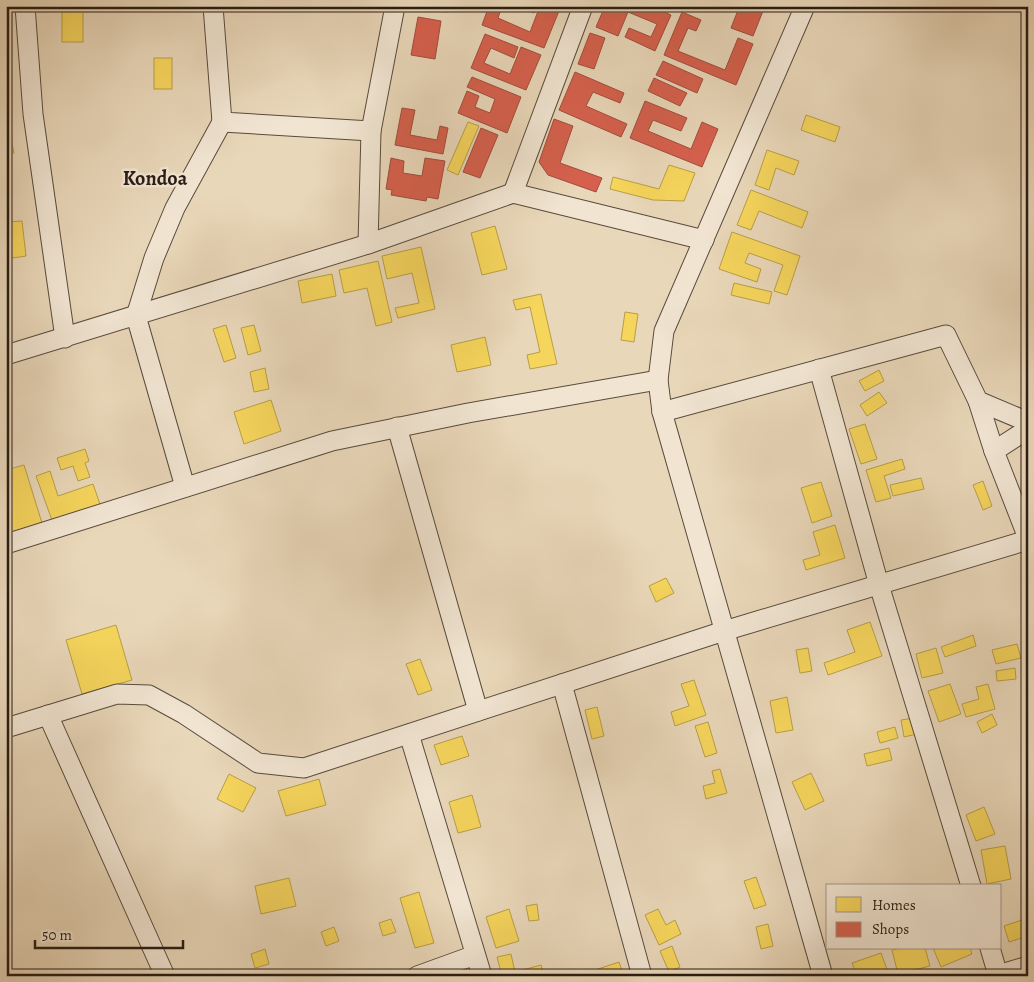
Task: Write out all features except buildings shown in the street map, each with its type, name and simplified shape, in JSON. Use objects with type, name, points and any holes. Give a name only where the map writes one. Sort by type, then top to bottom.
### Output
[{"type":"street","points":[[25,6],[33,114],[65,338]]},
{"type":"street","points":[[186,487],[136,316],[154,258],[175,208],[222,122],[213,6]]},
{"type":"street","points":[[368,244],[371,130],[395,6]]},
{"type":"street","points":[[512,194],[583,6]]},
{"type":"street","points":[[805,6],[664,331],[658,380],[662,412],[823,976]]},
{"type":"street","points":[[222,122],[371,130]]},
{"type":"street","points":[[6,355],[368,244],[512,194],[704,240]]},
{"type":"street","points":[[6,728],[117,694],[150,695],[184,714],[258,763],[304,768],[724,631],[1028,539],[994,451],[978,401],[946,335],[662,412]]},
{"type":"street","points":[[819,369],[879,584],[970,884]]},
{"type":"street","points":[[6,544],[332,441],[468,412],[658,380]]},
{"type":"street","points":[[978,401],[1028,422]]},
{"type":"street","points":[[397,427],[478,711]]},
{"type":"street","points":[[994,451],[1028,429]]},
{"type":"street","points":[[562,684],[642,976]]},
{"type":"street","points":[[48,715],[165,976]]},
{"type":"street","points":[[409,734],[482,976]]},
{"type":"street","points":[[990,950],[996,975],[1028,966]]},
{"type":"street","points":[[417,976],[475,955]]},
{"type":"district","name":"Kondoa","points":[[155,178]]}]
